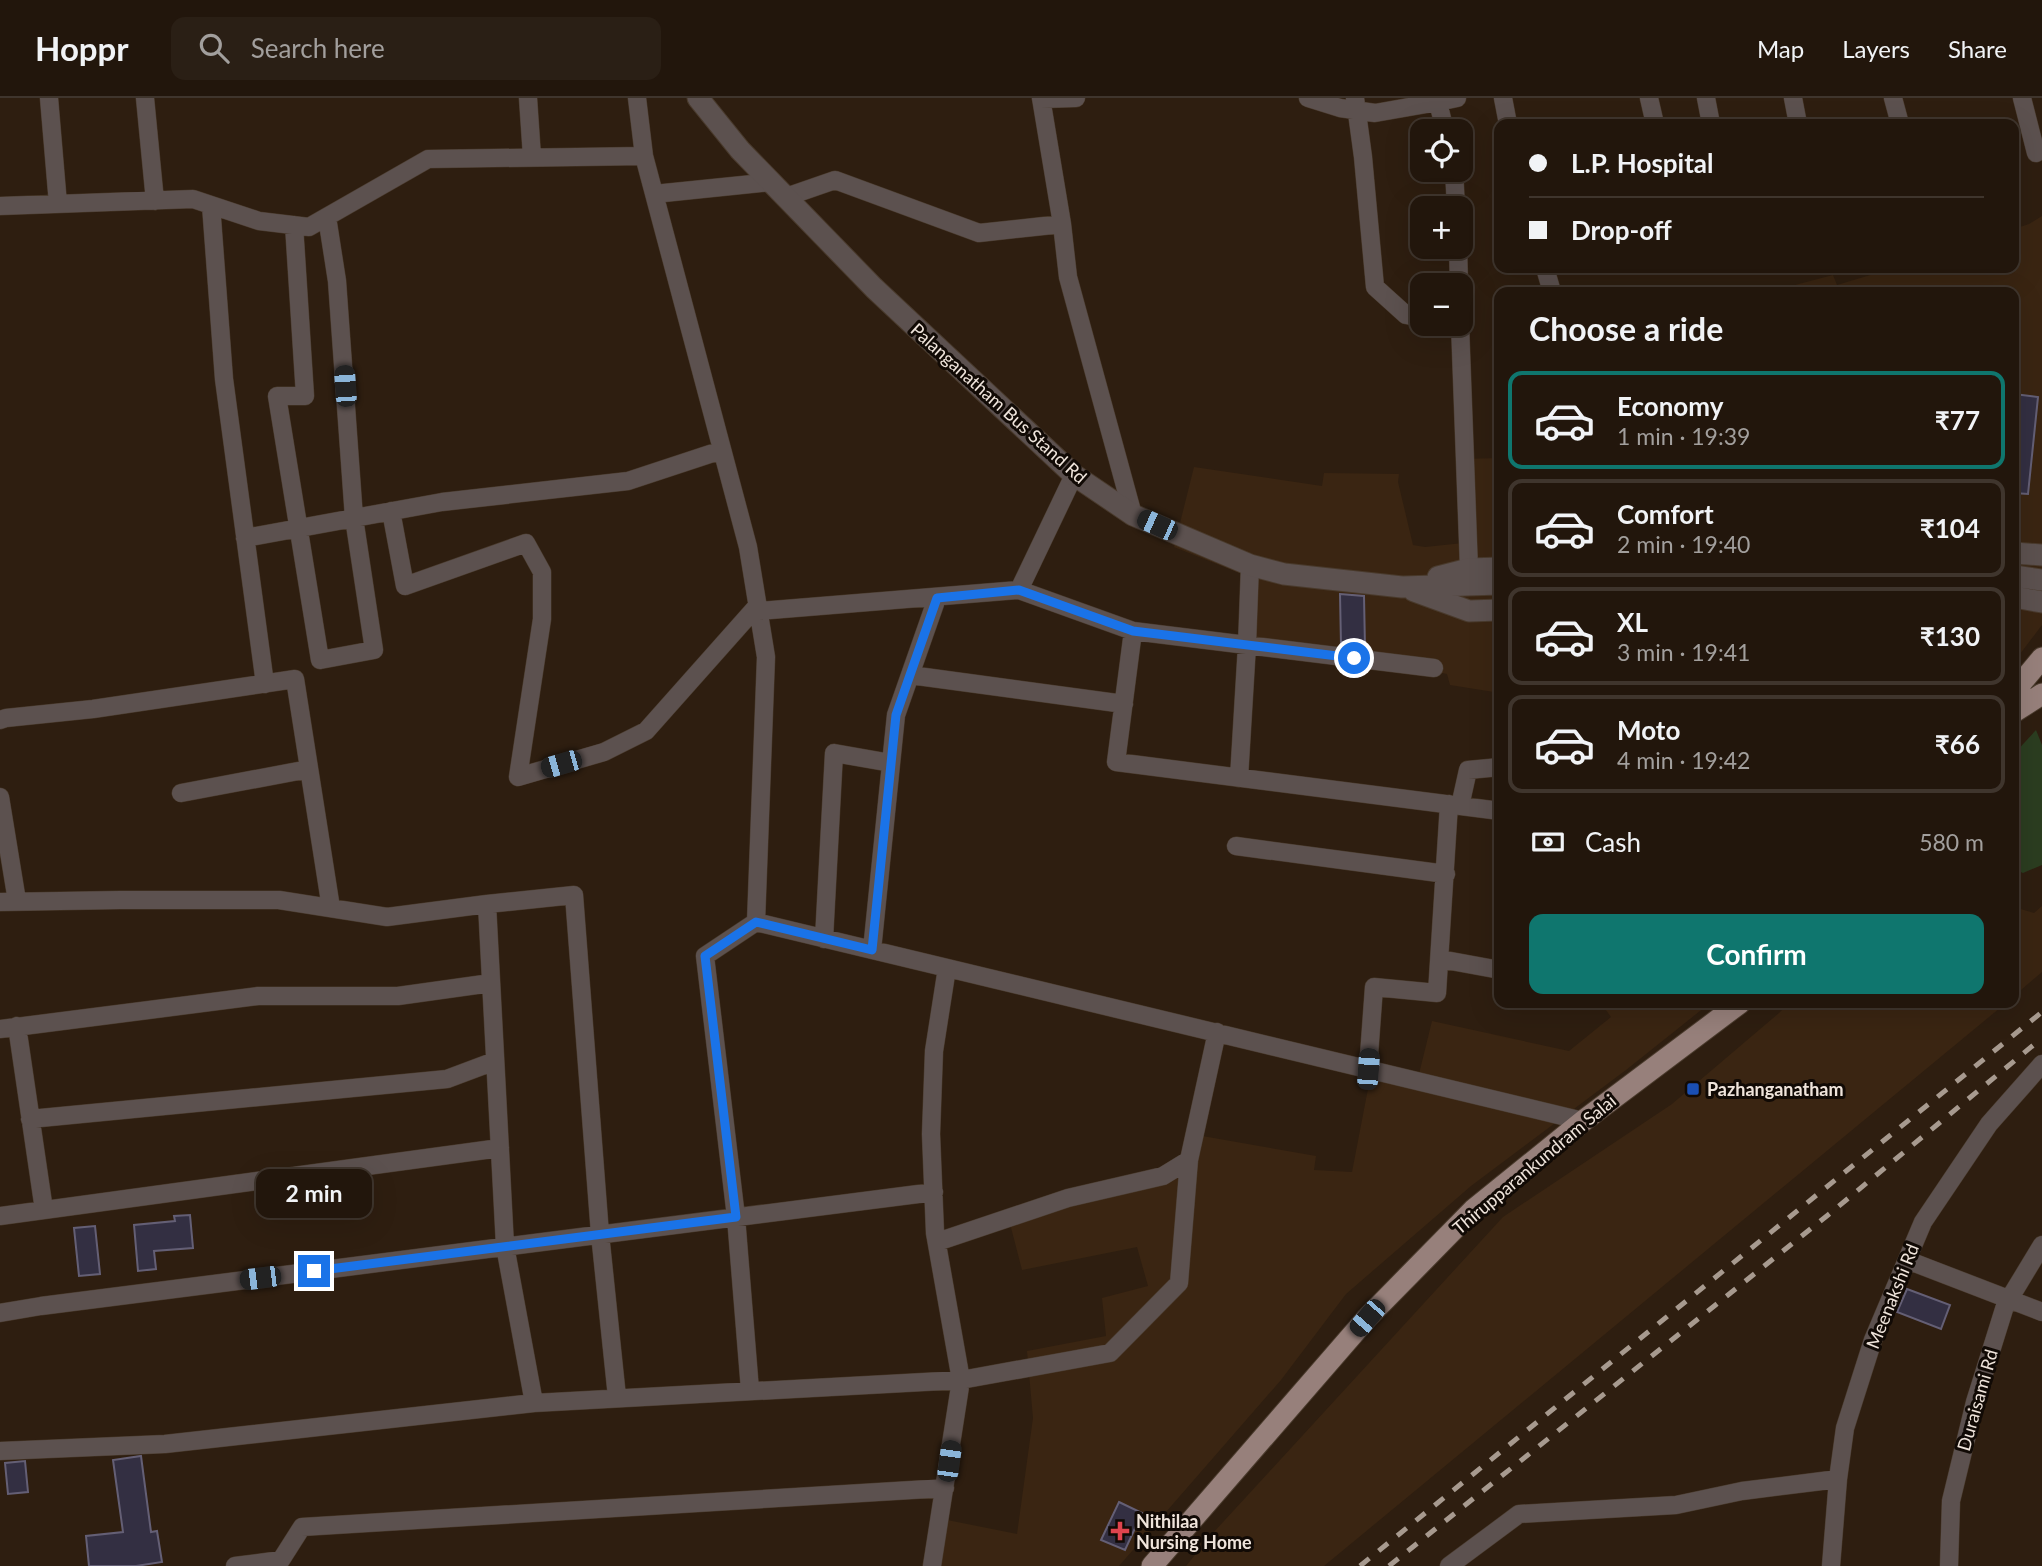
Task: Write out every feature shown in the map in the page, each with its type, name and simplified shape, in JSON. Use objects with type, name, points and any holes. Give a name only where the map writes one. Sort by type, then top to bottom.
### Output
[{"type":"main road","points":[[2019,688],[2042,658]]},
{"type":"main road","points":[[2019,709],[2042,694]]},
{"type":"main road","name":"Thirupparankundram Salai","points":[[1152,1566],[1367,1318],[1473,1210],[1583,1121],[1732,1008]]},
{"type":"street","points":[[49,98],[58,204]]},
{"type":"street","points":[[145,98],[155,201]]},
{"type":"street","points":[[528,98],[532,157]]},
{"type":"street","points":[[637,98],[644,156],[748,547],[766,657],[756,922]]},
{"type":"street","name":"Palanganatham Bus Stand Rd","points":[[698,98],[740,150],[874,288],[1074,475],[1133,515],[1250,565],[1284,574],[1402,587],[1494,584]]},
{"type":"street","points":[[1076,98],[1041,99],[1068,277],[1133,515]]},
{"type":"street","points":[[1308,98],[1340,108],[1356,104],[1375,113],[1457,98]]},
{"type":"street","points":[[1503,98],[1507,119]]},
{"type":"street","points":[[1648,98],[1654,119]]},
{"type":"street","points":[[1706,98],[1711,119]]},
{"type":"street","points":[[1793,98],[1797,119]]},
{"type":"street","points":[[1893,98],[1899,119]]},
{"type":"street","points":[[2022,98],[2036,153]]},
{"type":"street","points":[[1438,102],[1442,119]]},
{"type":"street","points":[[1356,104],[1375,287],[1410,316]]},
{"type":"street","points":[[0,206],[192,199],[260,221],[309,227],[428,159],[644,156]]},
{"type":"street","points":[[654,194],[779,190],[835,180],[979,233],[1062,225]]},
{"type":"street","points":[[211,205],[224,379],[265,684]]},
{"type":"street","points":[[295,225],[305,396],[277,396],[320,660],[374,650],[355,518],[337,281],[327,217]]},
{"type":"street","points":[[1459,336],[1469,569]]},
{"type":"street","points":[[245,538],[442,502],[628,481],[722,450]]},
{"type":"street","points":[[1019,590],[1074,475]]},
{"type":"street","points":[[391,511],[405,586],[526,543],[542,572],[542,618],[518,777],[604,752],[646,731],[758,608],[937,598],[1019,590],[1133,631],[1434,668]]},
{"type":"street","points":[[2019,553],[2042,555]]},
{"type":"street","points":[[1239,778],[1250,565]]},
{"type":"street","points":[[1402,587],[1469,569],[1494,568]]},
{"type":"street","points":[[2019,577],[2042,580]]},
{"type":"street","points":[[1402,587],[1469,611],[1494,610]]},
{"type":"street","points":[[872,950],[896,715],[937,598]]},
{"type":"street","points":[[2019,598],[2042,602]]},
{"type":"street","points":[[1133,631],[1116,762],[1494,810]]},
{"type":"street","points":[[909,675],[1124,704]]},
{"type":"street","points":[[0,720],[295,679],[331,908]]},
{"type":"street","points":[[824,939],[834,753],[891,763]]},
{"type":"street","points":[[1368,1069],[1374,987],[1437,993],[1446,874],[1455,805],[1468,770],[1494,768]]},
{"type":"street","points":[[181,793],[309,769]]},
{"type":"street","points":[[0,797],[9,902],[279,900],[387,917],[574,895],[600,1234],[617,1397]]},
{"type":"street","points":[[1236,846],[1446,874]]},
{"type":"street","points":[[487,904],[505,1247],[534,1403]]},
{"type":"street","points":[[750,1390],[736,1217],[705,956],[756,922],[1583,1121]]},
{"type":"street","points":[[1440,959],[1494,969]]},
{"type":"street","points":[[932,1566],[961,1380],[937,1242],[931,1134],[934,1051],[947,968]]},
{"type":"street","points":[[44,1210],[30,1119],[9,1028],[258,996],[397,996],[491,983]]},
{"type":"street","points":[[0,1451],[165,1444],[534,1403],[961,1380],[1110,1353],[1179,1283],[1189,1160],[1217,1032]]},
{"type":"street","points":[[30,1119],[447,1079],[495,1061]]},
{"type":"street","name":"Meenakshi Rd","points":[[1831,1566],[1845,1428],[1873,1340],[1923,1222],[1989,1124],[2042,1064]]},
{"type":"street","points":[[0,1216],[500,1147]]},
{"type":"street","points":[[937,1242],[1068,1198],[1163,1176],[1189,1160]]},
{"type":"street","points":[[0,1313],[933,1192]]},
{"type":"street","name":"Duraisami Rd","points":[[1949,1566],[1951,1501],[1975,1402],[2005,1306],[2042,1245]]},
{"type":"street","points":[[1907,1260],[2042,1312]]},
{"type":"street","points":[[1451,1566],[1519,1514],[1675,1505],[1742,1491],[1838,1479]]},
{"type":"street","points":[[235,1566],[281,1563],[302,1527],[945,1488]]},
{"type":"shaded area","points":[[2042,216],[2042,625],[2019,655],[2019,287],[1787,287],[1833,275],[1837,285],[1877,273],[2019,273],[2019,227]]},
{"type":"shaded area","points":[[1494,458],[1494,692],[1450,685],[1447,674],[1237,641],[1247,576],[1174,547],[1194,467],[1322,486],[1324,473],[1399,474],[1398,482],[1413,545],[1425,547],[1463,543],[1462,459]]},
{"type":"shaded area","points":[[2042,906],[2042,972],[2019,992],[2019,908],[2034,913]]},
{"type":"shaded area","points":[[1605,1008],[1704,1008],[1471,1186],[1346,1294],[1281,1380],[1119,1566],[922,1566],[932,1517],[1017,1534],[1033,1418],[1027,1351],[1106,1336],[1102,1298],[1148,1286],[1137,1247],[1022,1270],[1008,1216],[1183,1166],[1191,1134],[1316,1156],[1314,1170],[1352,1172],[1372,1068],[1418,1078],[1432,1021],[1569,1051],[1611,1017]]},
{"type":"shaded area","points":[[1784,1008],[2000,1008],[1324,1566],[1186,1566],[1213,1533],[1503,1217],[1672,1104]]},
{"type":"green space","points":[[2036,730],[2042,745],[2042,865],[2023,873],[2019,871],[2019,749]]},
{"type":"building","points":[[2019,395],[2038,397],[2028,494],[2019,493]]},
{"type":"building","points":[[1340,594],[1364,596],[1365,648],[1341,645]]},
{"type":"building","points":[[190,1215],[193,1248],[154,1251],[156,1269],[138,1271],[134,1225],[175,1221],[174,1216]]},
{"type":"building","points":[[95,1226],[100,1274],[79,1276],[74,1228]]},
{"type":"building","points":[[1907,1289],[1950,1305],[1941,1329],[1897,1312]]},
{"type":"building","points":[[141,1456],[151,1532],[157,1531],[162,1562],[136,1566],[89,1566],[86,1536],[123,1532],[113,1460]]},
{"type":"building","points":[[25,1461],[28,1492],[8,1494],[5,1463]]},
{"type":"building","points":[[1119,1502],[1142,1513],[1125,1550],[1101,1540]]},
{"type":"railway","points":[[1360,1566],[2042,1012]]},
{"type":"railway","points":[[1389,1566],[1828,1215],[2042,1038]]},
{"type":"place","name":"Pazhanganatham","points":[[1693,1089]]},
{"type":"place","name":"Nithilaa Nursing Home","points":[[1120,1531]]},
{"type":"route","points":[[314,1271],[736,1217],[705,956],[756,922],[872,950],[896,715],[937,598],[1019,590],[1133,631],[1354,658]]}]
